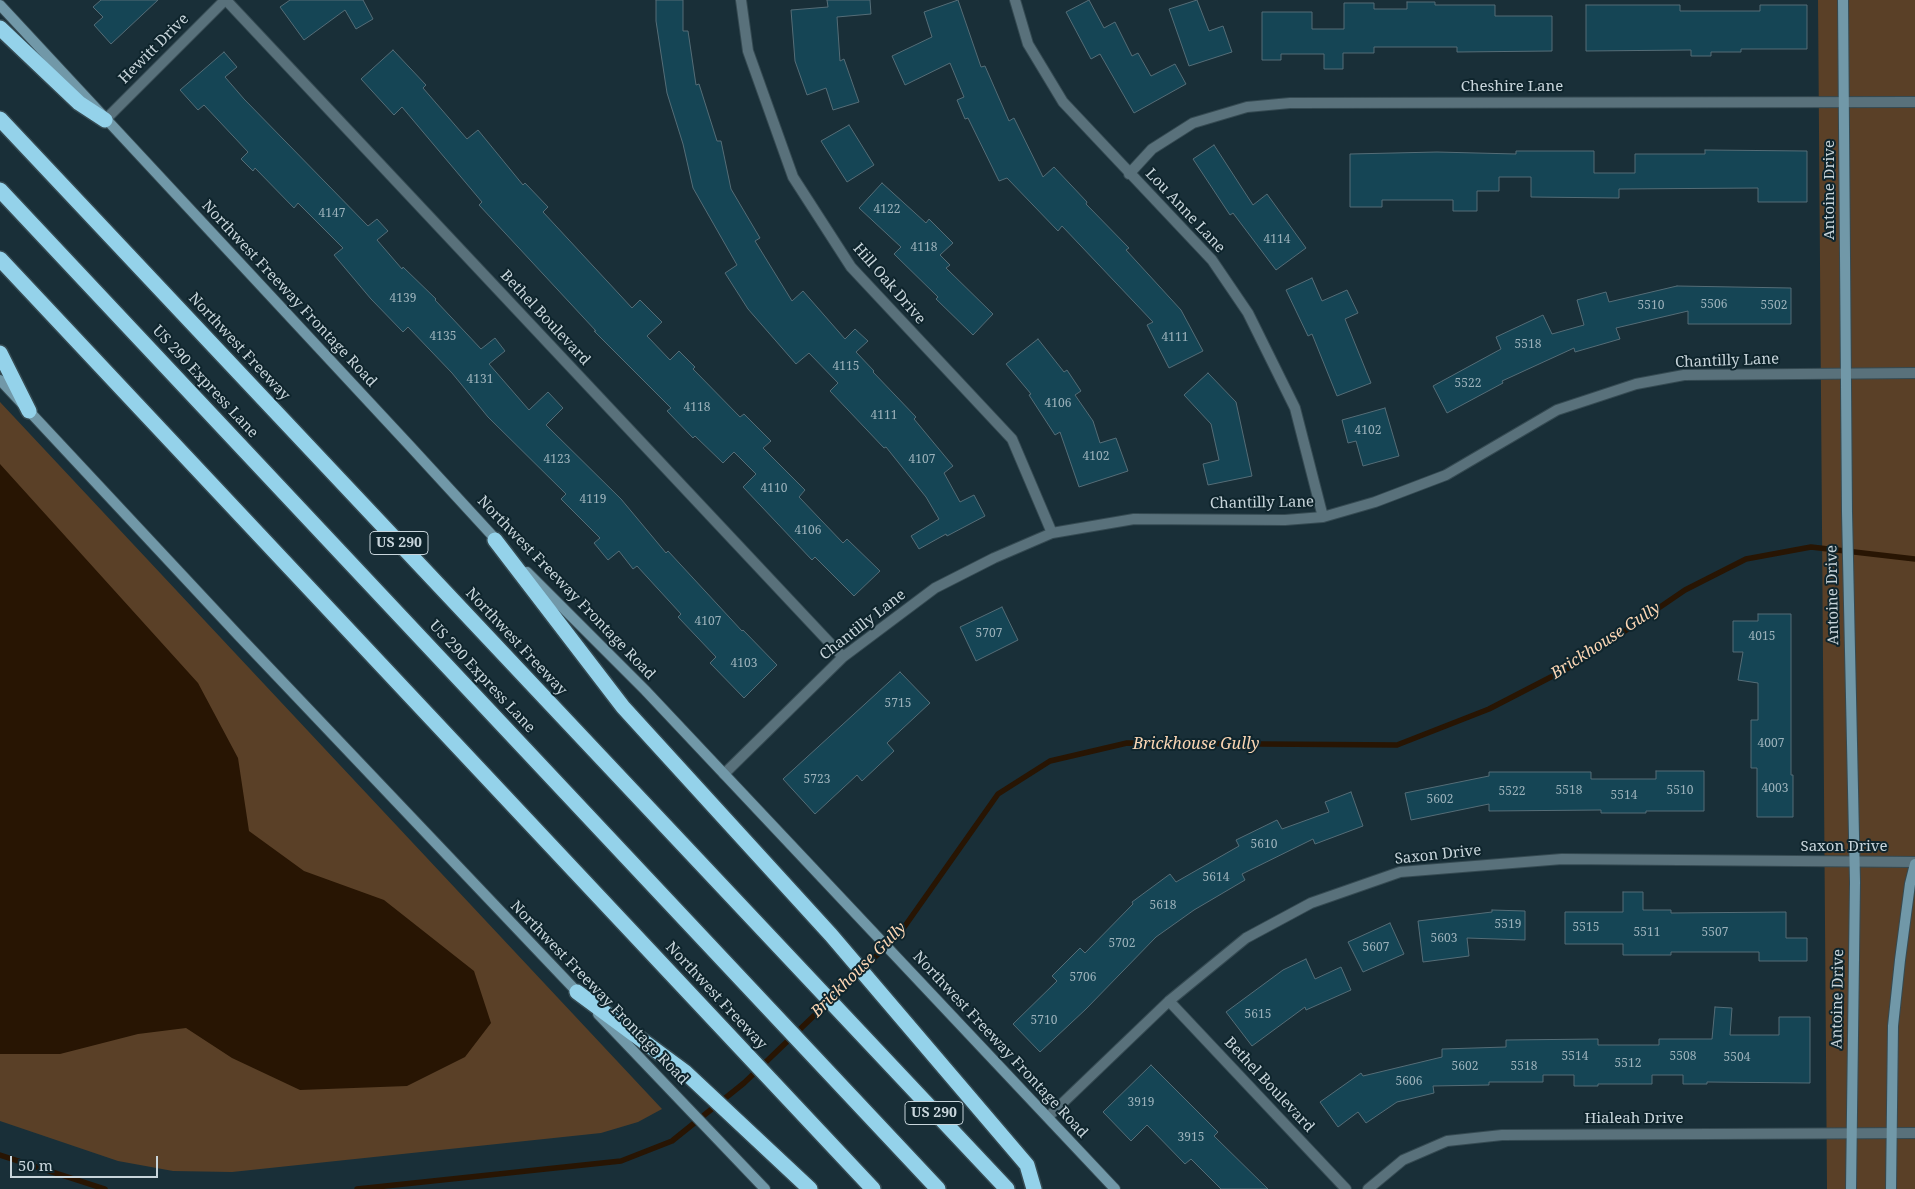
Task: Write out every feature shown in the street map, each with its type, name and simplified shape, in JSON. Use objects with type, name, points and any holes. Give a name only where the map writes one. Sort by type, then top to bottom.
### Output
[{"type":"highway","points":[[0,28],[79,103],[106,120]]},
{"type":"highway","name":"Northwest Freeway","points":[[0,118],[1006,1189]]},
{"type":"highway","name":"US 290 Express Lane","points":[[0,190],[938,1189]]},
{"type":"highway","name":"Northwest Freeway","points":[[0,259],[872,1189]]},
{"type":"highway","points":[[0,353],[29,411]]},
{"type":"highway","points":[[495,540],[623,707],[832,935],[1027,1165],[1034,1189]]},
{"type":"highway","points":[[577,992],[685,1072],[810,1189]]},
{"type":"main road","name":"Antoine Drive","points":[[1842,0],[1847,512],[1854,862],[1851,1189]]},
{"type":"main road","name":"Northwest Freeway Frontage Road","points":[[0,5],[495,540],[645,690],[1115,1189]]},
{"type":"main road","name":"Northwest Freeway Frontage Road","points":[[0,380],[239,636],[765,1189]]},
{"type":"main road","points":[[1891,1189],[1894,1026],[1910,884],[1915,863]]},
{"type":"street","name":"Hewitt Drive","points":[[106,120],[225,0]]},
{"type":"street","name":"Bethel Boulevard","points":[[225,0],[843,657]]},
{"type":"street","name":"Hill Oak Drive","points":[[741,0],[748,50],[793,177],[851,267],[1012,439],[1052,533]]},
{"type":"street","name":"Lou Anne Lane","points":[[1015,0],[1028,44],[1062,102],[1212,260],[1248,313],[1295,408],[1323,517]]},
{"type":"street","name":"Cheshire Lane","points":[[1129,174],[1152,149],[1193,123],[1247,107],[1290,103],[1915,102]]},
{"type":"street","name":"Chantilly Lane","points":[[724,774],[843,657],[935,588],[994,558],[1052,533],[1134,518],[1285,520],[1323,517],[1375,502],[1446,475],[1558,410],[1636,384],[1684,374],[1915,374]]},
{"type":"street","name":"Saxon Drive","points":[[1048,1117],[1169,1001],[1246,938],[1311,903],[1400,872],[1562,859],[1915,863]]},
{"type":"street","name":"Bethel Boulevard","points":[[1169,1001],[1346,1189]]},
{"type":"street","name":"Hialeah Drive","points":[[1368,1189],[1403,1160],[1447,1141],[1502,1135],[1915,1132]]},
{"type":"shaded area","points":[[1818,0],[1915,0],[1915,1189],[1827,1189]]},
{"type":"shaded area","points":[[0,402],[662,1109],[638,1122],[601,1133],[232,1172],[173,1171],[118,1161],[0,1121]]},
{"type":"shaded area","points":[[0,464],[198,683],[238,758],[249,831],[304,871],[384,900],[474,971],[491,1023],[465,1057],[407,1086],[300,1090],[232,1058],[186,1028],[138,1034],[60,1054],[0,1054]]},
{"type":"building","points":[[101,0],[158,0],[111,44],[94,25],[103,17],[93,7]]},
{"type":"building","points":[[290,0],[363,0],[373,19],[356,29],[345,10],[304,40],[280,7]]},
{"type":"building","points":[[656,0],[683,0],[683,31],[688,31],[696,85],[699,84],[717,141],[721,141],[731,189],[760,238],[755,241],[792,301],[803,291],[845,339],[855,329],[868,341],[856,352],[916,417],[914,419],[953,466],[944,473],[960,502],[974,495],[985,516],[919,549],[911,536],[939,519],[926,497],[886,447],[884,448],[830,391],[838,383],[809,353],[796,364],[748,309],[725,273],[737,265],[693,188],[683,144],[667,93],[656,21]]},
{"type":"building","points":[[827,0],[870,0],[871,14],[837,17],[840,61],[844,59],[859,102],[833,110],[826,88],[807,95],[795,61],[791,10],[828,7]]},
{"type":"building","points":[[958,0],[981,67],[985,66],[1009,121],[1014,118],[1043,177],[1054,167],[1087,202],[1086,204],[1129,248],[1126,250],[1181,310],[1203,351],[1169,368],[1147,325],[1153,322],[1062,226],[1058,231],[1007,178],[999,181],[968,118],[965,119],[957,100],[964,97],[950,63],[905,85],[892,56],[932,37],[924,12]]},
{"type":"building","points":[[1089,0],[1104,28],[1115,22],[1132,56],[1138,53],[1151,76],[1175,64],[1186,84],[1134,113],[1100,54],[1091,59],[1066,12]]},
{"type":"building","points":[[1197,0],[1209,31],[1223,26],[1232,52],[1189,66],[1169,9]]},
{"type":"building","points":[[1407,2],[1435,2],[1435,5],[1495,5],[1495,16],[1552,16],[1552,51],[1457,52],[1457,47],[1374,47],[1374,53],[1343,53],[1343,69],[1324,69],[1324,54],[1281,54],[1281,60],[1262,60],[1262,12],[1312,12],[1312,29],[1344,29],[1344,3],[1374,3],[1374,9],[1407,9]]},
{"type":"building","points":[[1586,5],[1680,5],[1680,11],[1760,11],[1760,5],[1807,5],[1807,49],[1741,49],[1741,52],[1711,52],[1711,56],[1691,56],[1691,50],[1586,51]]},
{"type":"building","points":[[393,50],[426,85],[423,88],[467,139],[478,130],[523,185],[525,183],[548,207],[543,212],[632,308],[640,300],[662,322],[647,336],[670,360],[679,351],[695,367],[693,369],[740,417],[744,414],[771,441],[763,448],[805,490],[799,497],[843,543],[847,539],[880,571],[854,596],[815,557],[812,560],[743,487],[756,474],[734,452],[723,463],[695,436],[693,438],[667,411],[671,408],[594,331],[596,331],[479,205],[482,202],[402,107],[394,115],[361,79]]},
{"type":"building","points":[[224,52],[237,67],[225,77],[244,99],[368,226],[377,219],[388,231],[377,240],[402,269],[403,267],[436,299],[481,349],[495,338],[505,351],[489,364],[529,410],[548,392],[563,408],[546,425],[621,499],[666,553],[668,551],[742,631],[777,665],[744,698],[710,663],[716,657],[678,617],[681,614],[637,566],[633,569],[619,551],[608,560],[594,543],[600,538],[561,499],[566,494],[488,417],[452,373],[408,327],[403,332],[371,299],[334,255],[343,248],[298,203],[294,208],[255,168],[253,171],[241,159],[248,152],[204,105],[198,110],[180,90]]},
{"type":"building","points":[[849,125],[874,165],[847,182],[821,141]]},
{"type":"building","points":[[1214,145],[1253,205],[1267,194],[1306,248],[1276,270],[1233,213],[1230,215],[1193,159]]},
{"type":"building","points":[[1705,150],[1807,151],[1807,202],[1758,202],[1758,188],[1619,189],[1619,198],[1531,197],[1531,177],[1499,177],[1499,191],[1477,191],[1477,211],[1453,211],[1453,200],[1382,200],[1382,207],[1350,207],[1350,154],[1437,152],[1516,154],[1516,151],[1594,151],[1594,173],[1635,173],[1635,154],[1705,154]]},
{"type":"building","points":[[882,183],[926,223],[929,219],[953,243],[940,255],[950,265],[946,268],[993,314],[973,335],[894,254],[901,247],[859,208]]},
{"type":"building","points":[[1312,278],[1322,301],[1347,290],[1358,313],[1345,319],[1371,383],[1337,396],[1312,334],[1308,336],[1286,290]]},
{"type":"building","points":[[1677,286],[1791,288],[1791,324],[1688,324],[1688,311],[1616,328],[1620,339],[1575,352],[1574,348],[1502,381],[1503,383],[1447,413],[1433,386],[1501,349],[1496,337],[1543,315],[1552,334],[1584,325],[1577,300],[1606,292],[1609,302]]},
{"type":"building","points":[[1038,339],[1064,372],[1067,370],[1081,391],[1075,395],[1093,421],[1100,443],[1116,438],[1128,471],[1079,487],[1060,432],[1055,435],[1029,395],[1031,394],[1006,364]]},
{"type":"building","points":[[1208,373],[1236,402],[1252,476],[1208,485],[1203,464],[1219,460],[1211,424],[1184,395]]},
{"type":"building","points":[[1385,408],[1399,456],[1363,466],[1356,441],[1348,443],[1342,420]]},
{"type":"building","points":[[1002,607],[1018,640],[976,661],[960,627]]},
{"type":"building","points":[[1758,614],[1791,614],[1791,775],[1793,775],[1793,817],[1757,817],[1757,768],[1751,768],[1751,720],[1758,720],[1758,683],[1738,680],[1743,652],[1733,652],[1733,621],[1758,621]]},
{"type":"building","points":[[900,672],[930,703],[887,743],[894,751],[862,781],[857,775],[815,814],[783,779]]},
{"type":"building","points":[[1656,771],[1704,771],[1704,811],[1601,813],[1601,810],[1489,811],[1489,804],[1411,820],[1405,793],[1489,776],[1489,772],[1591,772],[1591,779],[1656,779]]},
{"type":"building","points":[[1351,792],[1363,826],[1315,844],[1313,839],[1242,874],[1245,880],[1194,910],[1156,937],[1086,1009],[1040,1052],[1013,1024],[1057,981],[1052,976],[1080,948],[1085,953],[1133,904],[1132,902],[1170,874],[1176,882],[1239,846],[1236,840],[1277,820],[1282,829],[1329,812],[1325,802]]},
{"type":"building","points":[[1623,892],[1643,892],[1643,910],[1671,910],[1671,913],[1786,912],[1786,938],[1807,938],[1807,961],[1759,961],[1759,952],[1671,952],[1671,955],[1623,955],[1623,944],[1565,944],[1565,912],[1623,912]]},
{"type":"building","points":[[1492,910],[1525,911],[1525,940],[1467,938],[1469,956],[1423,962],[1418,921],[1492,912]]},
{"type":"building","points":[[1390,923],[1404,954],[1363,972],[1348,942]]},
{"type":"building","points":[[1306,959],[1315,979],[1341,967],[1351,990],[1306,1010],[1305,1007],[1252,1046],[1226,1012],[1283,970]]},
{"type":"building","points":[[1715,1007],[1732,1008],[1730,1035],[1779,1035],[1779,1017],[1810,1017],[1810,1083],[1707,1082],[1707,1084],[1683,1084],[1683,1075],[1652,1075],[1652,1084],[1574,1086],[1574,1075],[1543,1075],[1543,1082],[1489,1082],[1489,1085],[1433,1086],[1434,1093],[1397,1102],[1366,1123],[1358,1112],[1338,1127],[1320,1102],[1361,1073],[1363,1076],[1442,1057],[1442,1049],[1506,1047],[1506,1040],[1598,1039],[1598,1045],[1659,1045],[1659,1039],[1712,1039]]},
{"type":"building","points":[[1151,1065],[1218,1132],[1214,1136],[1268,1189],[1221,1189],[1191,1159],[1185,1164],[1147,1125],[1131,1141],[1103,1112]]},
{"type":"waterway","name":"Brickhouse Gully","points":[[357,1189],[621,1161],[672,1141],[744,1083],[900,933],[998,794],[1050,761],[1127,743],[1397,745],[1489,709],[1578,663],[1685,590],[1746,559],[1811,547],[1915,559]]},
{"type":"waterway","name":"Brickhouse Gully","points":[[0,1155],[105,1189]]}]
